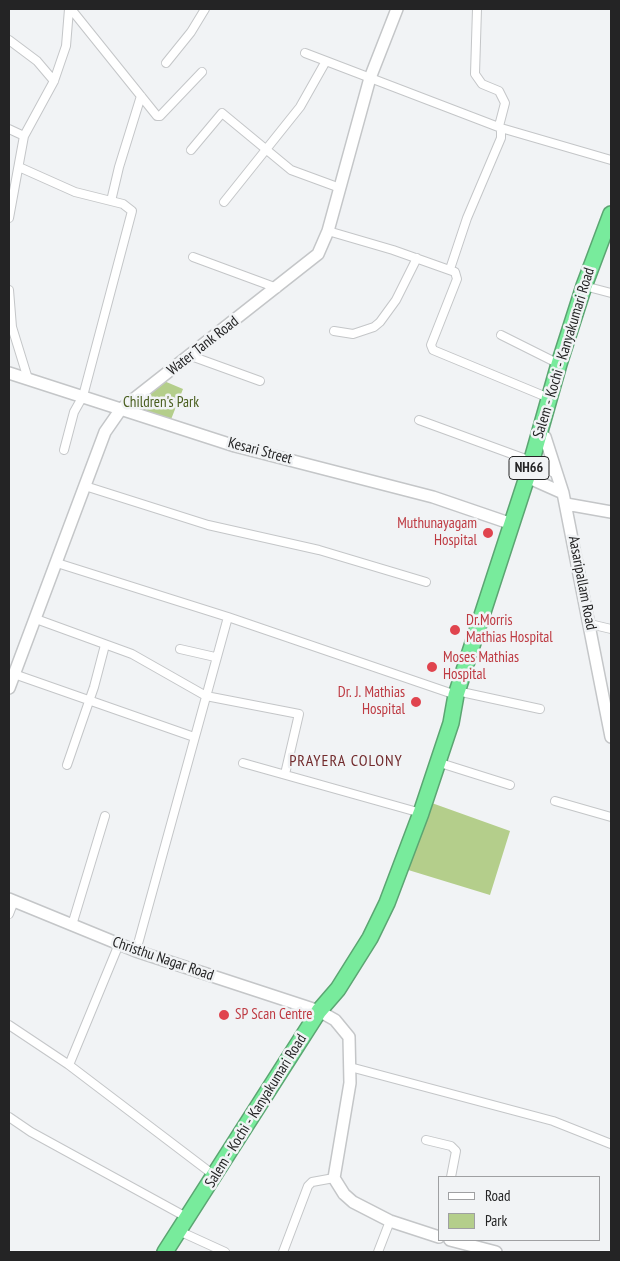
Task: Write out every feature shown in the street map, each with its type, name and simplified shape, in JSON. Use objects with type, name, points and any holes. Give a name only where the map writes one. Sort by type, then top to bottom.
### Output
[{"type":"highway","name":"Salem - Kochi - Kanyakumari Road","points":[[461,694],[479,658],[542,436],[592,288],[611,214]]},
{"type":"highway","name":"Salem - Kochi - Kanyakumari Road","points":[[542,436],[549,398],[559,364],[598,261],[611,242]]},
{"type":"highway","name":"Salem - Kochi - Kanyakumari Road","points":[[165,1252],[320,1011],[338,989],[370,938],[387,903],[421,813],[461,694],[512,524],[532,471]]},
{"type":"street","points":[[9,218],[20,167],[24,136],[54,81],[66,46],[70,9]]},
{"type":"street","points":[[70,9],[156,114],[160,116],[202,72]]},
{"type":"street","points":[[166,63],[191,32],[205,9]]},
{"type":"street","name":"Water Tank Road","points":[[9,688],[106,432],[121,409],[318,254],[328,231],[370,78],[397,9]]},
{"type":"street","points":[[450,268],[467,218],[502,134],[500,127],[505,103],[499,91],[482,84],[475,74],[477,9]]},
{"type":"street","points":[[9,40],[37,61],[54,81]]},
{"type":"street","points":[[305,53],[500,127],[611,160]]},
{"type":"street","points":[[224,202],[300,107],[326,60]]},
{"type":"street","points":[[111,201],[119,167],[141,96]]},
{"type":"street","points":[[191,150],[222,113],[291,170],[340,188]]},
{"type":"street","points":[[9,129],[24,136]]},
{"type":"street","points":[[20,167],[75,192],[128,206],[133,216],[83,396],[74,412],[64,450]]},
{"type":"street","points":[[328,231],[450,268],[457,274],[457,279],[431,345],[433,350],[549,398]]},
{"type":"street","points":[[193,257],[277,288]]},
{"type":"street","points":[[334,331],[353,334],[374,327],[380,322],[396,300],[417,258]]},
{"type":"street","points":[[592,288],[611,293]]},
{"type":"street","points":[[9,290],[12,327],[28,379]]},
{"type":"street","points":[[501,335],[559,364]]},
{"type":"street","points":[[190,356],[260,381]]},
{"type":"street","name":"Kesari Street","points":[[9,373],[235,446],[432,497],[512,524]]},
{"type":"street","points":[[419,420],[532,471],[565,498],[611,512]]},
{"type":"street","name":"Aasaripallam Road","points":[[542,436],[565,498],[611,737]]},
{"type":"street","points":[[532,471],[556,474]]},
{"type":"street","points":[[85,486],[208,525],[319,550],[426,582]]},
{"type":"street","points":[[57,563],[461,694],[540,709]]},
{"type":"street","points":[[136,951],[228,617]]},
{"type":"street","points":[[36,619],[132,654],[206,696],[300,714],[285,774]]},
{"type":"street","points":[[590,624],[611,629]]},
{"type":"street","points":[[67,765],[89,701],[105,645]]},
{"type":"street","points":[[180,649],[216,656]]},
{"type":"street","points":[[14,674],[194,737]]},
{"type":"street","points":[[437,762],[510,785]]},
{"type":"street","points":[[243,763],[421,813]]},
{"type":"street","points":[[555,801],[611,817]]},
{"type":"street","points":[[72,925],[105,816]]},
{"type":"street","points":[[9,914],[12,900]]},
{"type":"street","name":"Christhu Nagar Road","points":[[12,900],[136,951],[320,1011],[335,1020],[349,1037],[350,1083],[334,1178]]},
{"type":"street","points":[[69,1065],[119,944]]},
{"type":"street","points":[[9,1025],[69,1065],[215,1176]]},
{"type":"street","points":[[350,1068],[553,1121],[611,1144]]},
{"type":"street","points":[[9,1117],[31,1132],[188,1218]]},
{"type":"street","points":[[426,1140],[451,1146],[456,1151],[451,1176]]},
{"type":"street","points":[[283,1252],[308,1186],[312,1182],[334,1178],[344,1194],[353,1202],[390,1221],[438,1237]]},
{"type":"street","points":[[378,1252],[390,1221]]},
{"type":"street","points":[[179,1231],[226,1252]]},
{"type":"street","points":[[454,1241],[496,1252]]},
{"type":"green space","name":"Children's Park","points":[[164,381],[183,389],[170,422],[124,408]]},
{"type":"green space","points":[[429,802],[510,831],[490,895],[405,869]]},
{"type":"place","name":"Muthunayagam Hospital","points":[[488,533]]},
{"type":"place","name":"Dr.Morris Mathias Hospital","points":[[455,630]]},
{"type":"place","name":"Moses Mathias Hospital","points":[[432,667]]},
{"type":"place","name":"Dr. J. Mathias Hospital","points":[[416,702]]},
{"type":"place","name":"SP Scan Centre","points":[[224,1015]]},
{"type":"district","name":"PRAYERA COLONY","points":[[346,761]]}]
